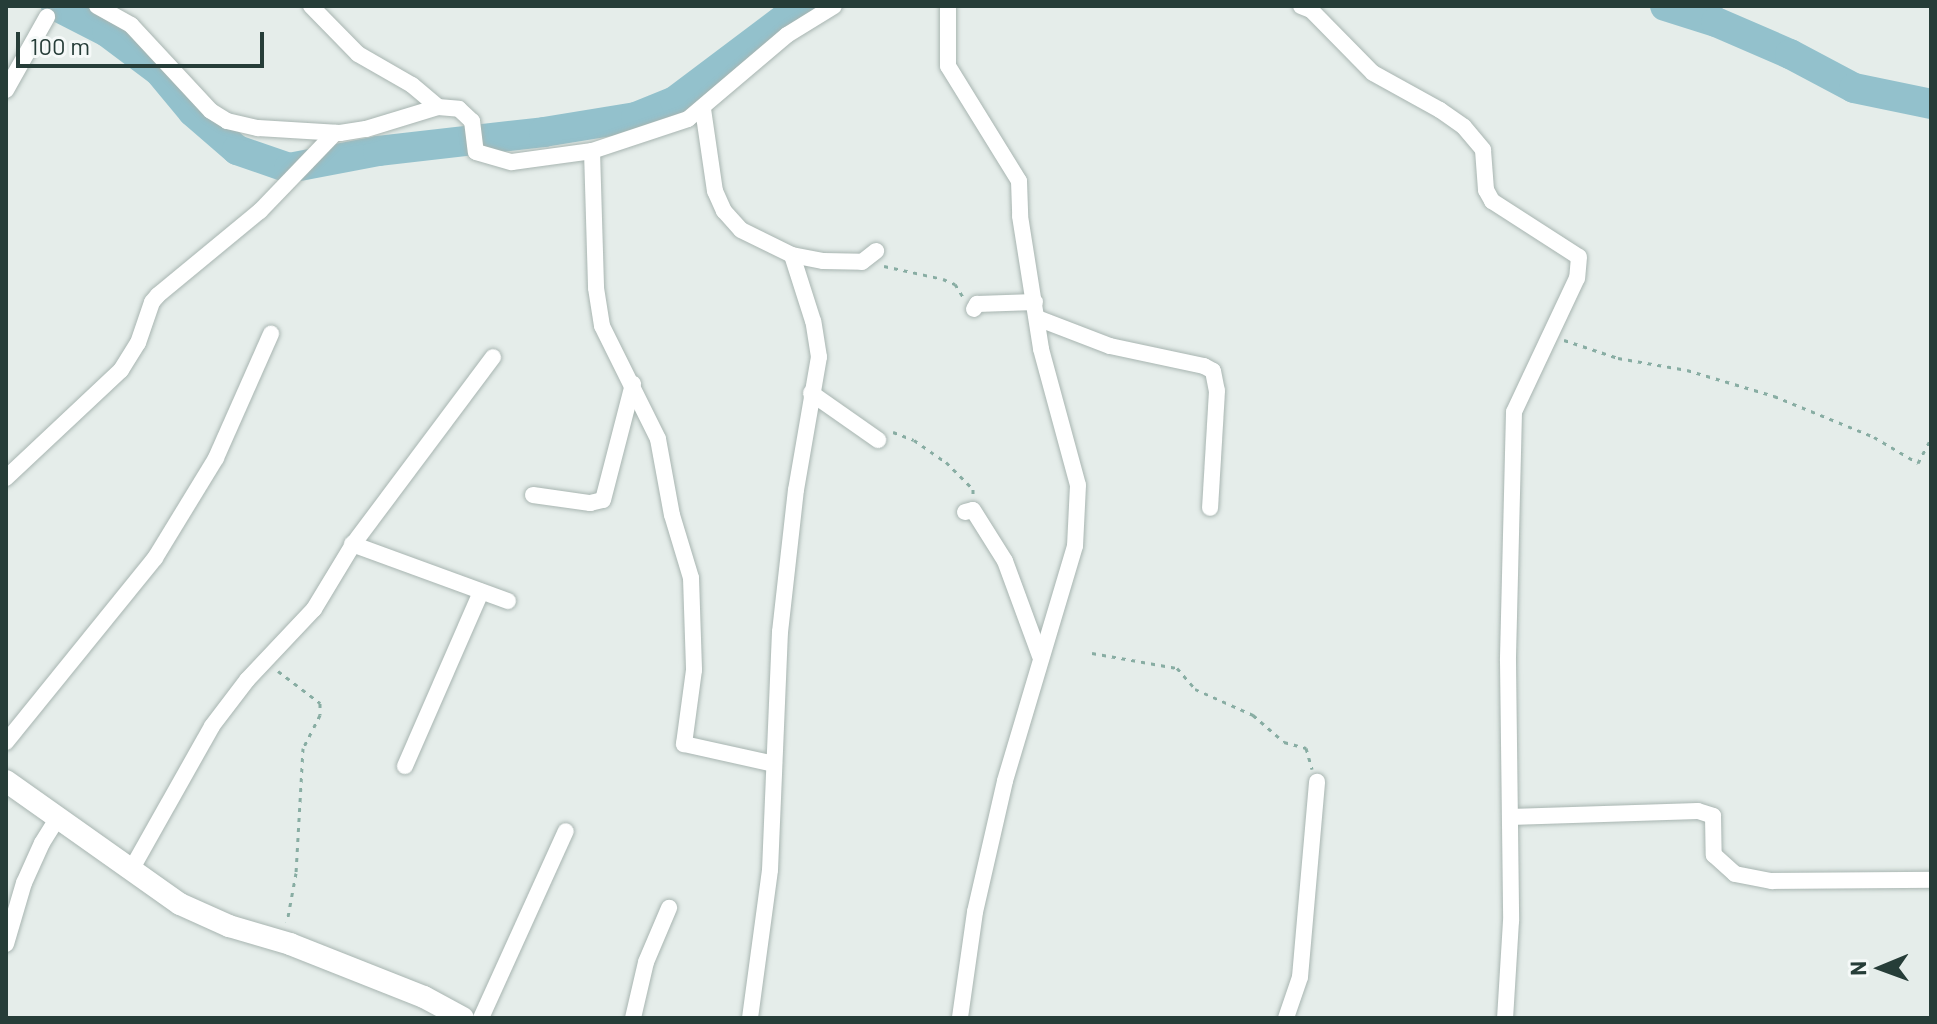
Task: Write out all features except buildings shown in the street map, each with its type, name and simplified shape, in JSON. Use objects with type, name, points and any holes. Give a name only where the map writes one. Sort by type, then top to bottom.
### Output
[{"type":"street","points":[[97,6],[131,25],[211,111],[227,121],[258,128],[335,133],[366,129],[438,107],[459,109],[472,121],[476,152],[512,162],[592,151],[642,137],[688,119],[787,35],[834,6]]},
{"type":"street","points":[[311,6],[358,54],[412,85],[438,107]]},
{"type":"street","points":[[948,6],[948,66],[1019,181],[1020,216],[1041,349],[1078,485],[1075,546],[1005,781],[975,912],[960,1018]]},
{"type":"street","points":[[1301,6],[1311,10],[1373,73],[1464,127],[1483,150],[1486,190],[1492,201],[1579,257],[1577,278],[1514,412],[1508,661],[1511,921],[1505,1018]]},
{"type":"street","points":[[6,90],[47,17]]},
{"type":"street","points":[[703,109],[712,182],[724,211],[741,230],[792,255],[823,261],[862,262],[876,251]]},
{"type":"street","points":[[6,478],[121,370],[158,295],[260,211],[335,133]]},
{"type":"street","points":[[592,151],[599,310],[611,348],[633,384],[661,449],[672,515],[691,578],[694,670],[684,744],[774,764]]},
{"type":"street","points":[[750,1018],[770,870],[780,632],[818,345],[792,255]]},
{"type":"street","points":[[975,307],[1036,310],[1110,346],[1204,366],[1213,371],[1217,391],[1210,508]]},
{"type":"street","points":[[6,742],[155,558],[216,458],[271,334]]},
{"type":"street","points":[[131,870],[212,726],[314,609],[352,544],[493,357]]},
{"type":"street","points":[[533,495],[590,503],[603,500],[633,384]]},
{"type":"street","points":[[811,393],[879,434]]},
{"type":"street","points":[[969,511],[1019,591],[1040,656]]},
{"type":"street","points":[[352,544],[508,601]]},
{"type":"street","points":[[405,766],[481,592]]},
{"type":"street","points":[[6,781],[180,904],[229,926],[283,942],[424,997],[463,1018]]},
{"type":"street","points":[[1286,1018],[1300,977],[1317,782]]},
{"type":"street","points":[[1510,817],[1698,811],[1713,816],[1714,855],[1735,874],[1772,881],[1931,880]]},
{"type":"street","points":[[6,944],[24,883],[57,819]]},
{"type":"street","points":[[481,1018],[566,831]]},
{"type":"street","points":[[633,1018],[646,962],[669,908]]},
{"type":"path","points":[[862,262],[943,279],[955,284],[975,307]]},
{"type":"path","points":[[1549,335],[1618,358],[1687,370],[1774,396],[1874,437],[1918,463],[1931,439]]},
{"type":"path","points":[[879,434],[914,440],[946,462],[973,489],[969,511]]},
{"type":"path","points":[[1092,653],[1177,668],[1195,689],[1253,715],[1284,742],[1306,748],[1317,782]]},
{"type":"path","points":[[266,661],[320,703],[320,715],[303,748],[296,873],[283,942]]},
{"type":"waterway","points":[[56,6],[107,32],[159,71],[193,112],[237,150],[289,168],[378,151],[544,132],[636,117],[675,101],[801,6]]},
{"type":"waterway","points":[[1665,6],[1716,22],[1790,54],[1854,88],[1931,104]]}]
